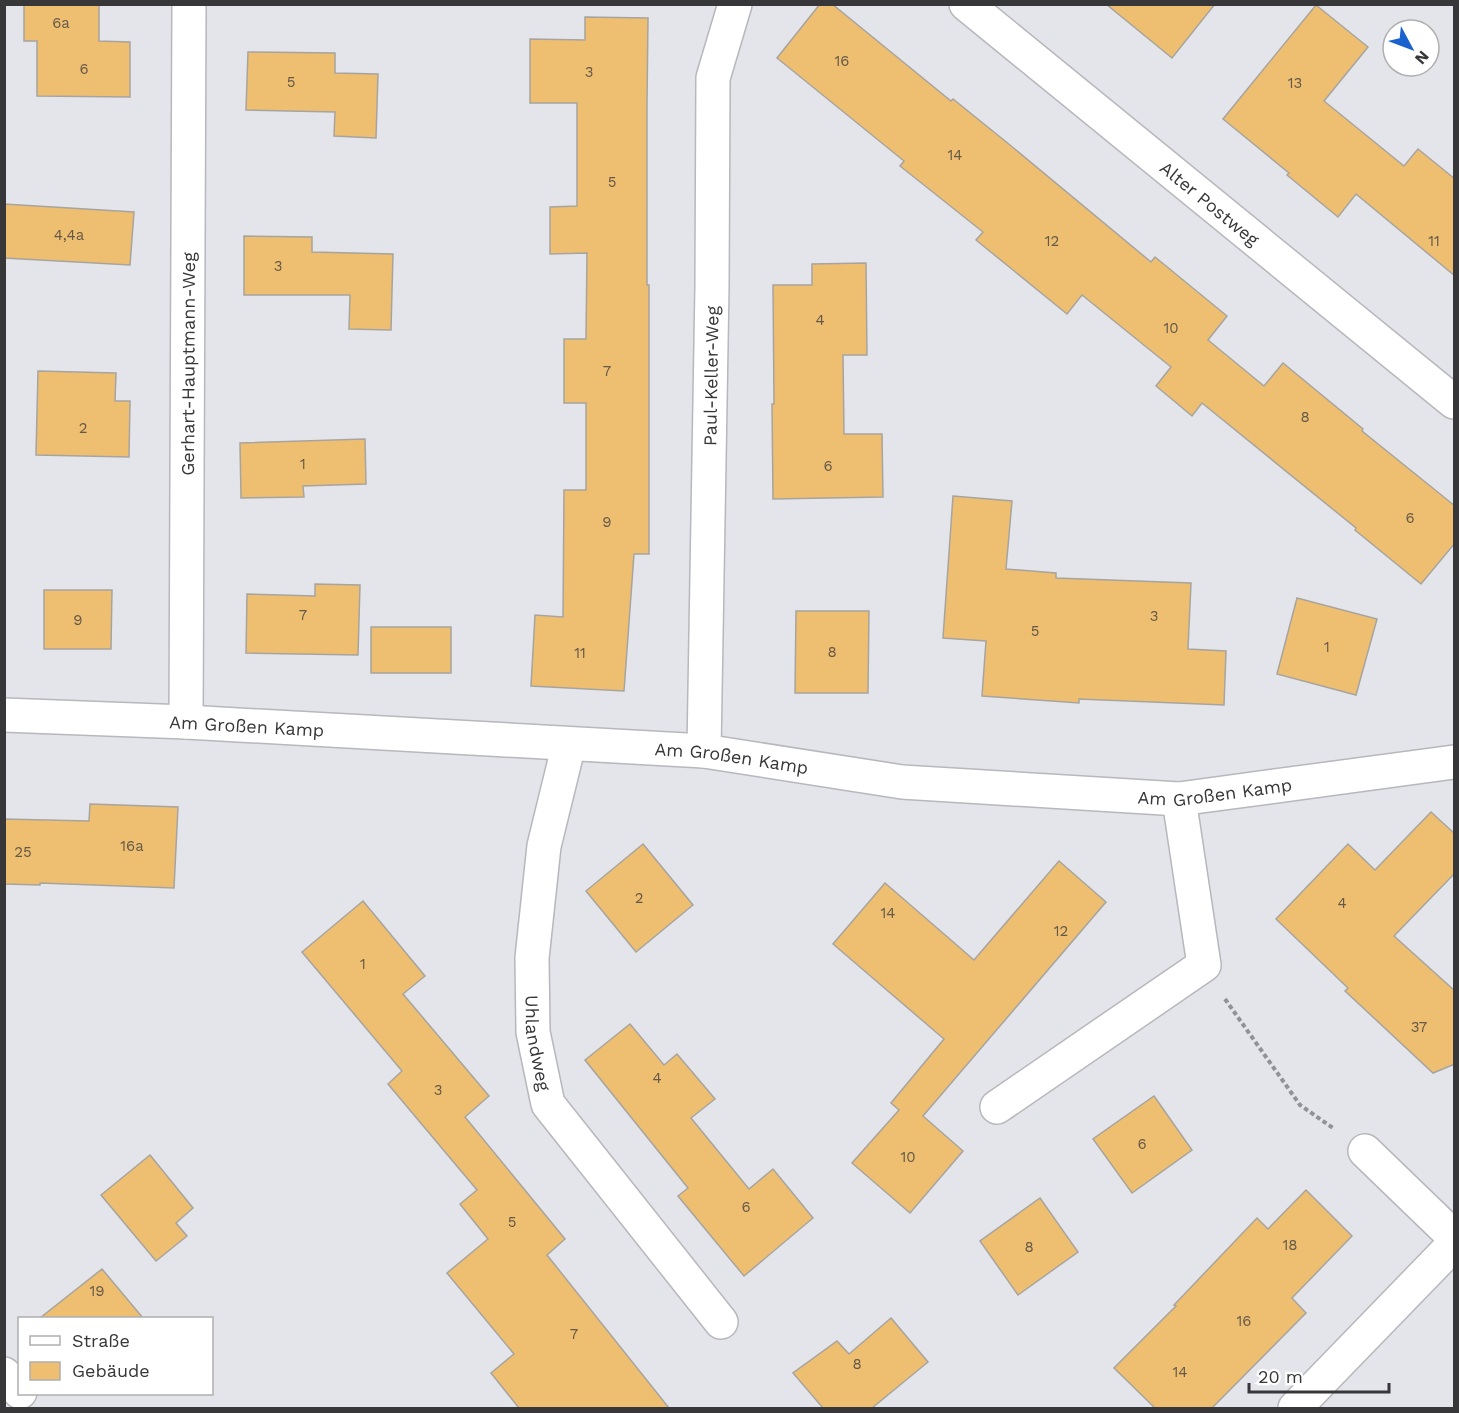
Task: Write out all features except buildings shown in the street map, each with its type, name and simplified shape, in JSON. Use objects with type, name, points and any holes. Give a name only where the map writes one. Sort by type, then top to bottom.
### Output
[{"type":"street","name":"Gerhart-Hauptmann-Weg","points":[[186,722],[189,4]]},
{"type":"street","name":"Paul-Keller-Weg","points":[[704,751],[712,298],[713,78],[735,4]]},
{"type":"street","name":"Alter Postweg","points":[[966,4],[1455,402]]},
{"type":"street","name":"Am Großen Kamp","points":[[4,715],[186,722],[704,751],[902,782],[1179,799],[1455,762]]},
{"type":"street","name":"Uhlandweg","points":[[569,744],[544,846],[532,958],[533,1032],[548,1104],[721,1322]]},
{"type":"street","points":[[997,1107],[1204,965],[1179,799]]},
{"type":"street","points":[[1365,1151],[1455,1238]]},
{"type":"street","points":[[1295,1408],[1455,1244]]},
{"type":"street","points":[[4,1374],[18,1391]]},
{"type":"street","points":[[22,1395],[33,1408]]},
{"type":"path","points":[[1204,965],[1219,991],[1300,1105],[1365,1151]]}]
